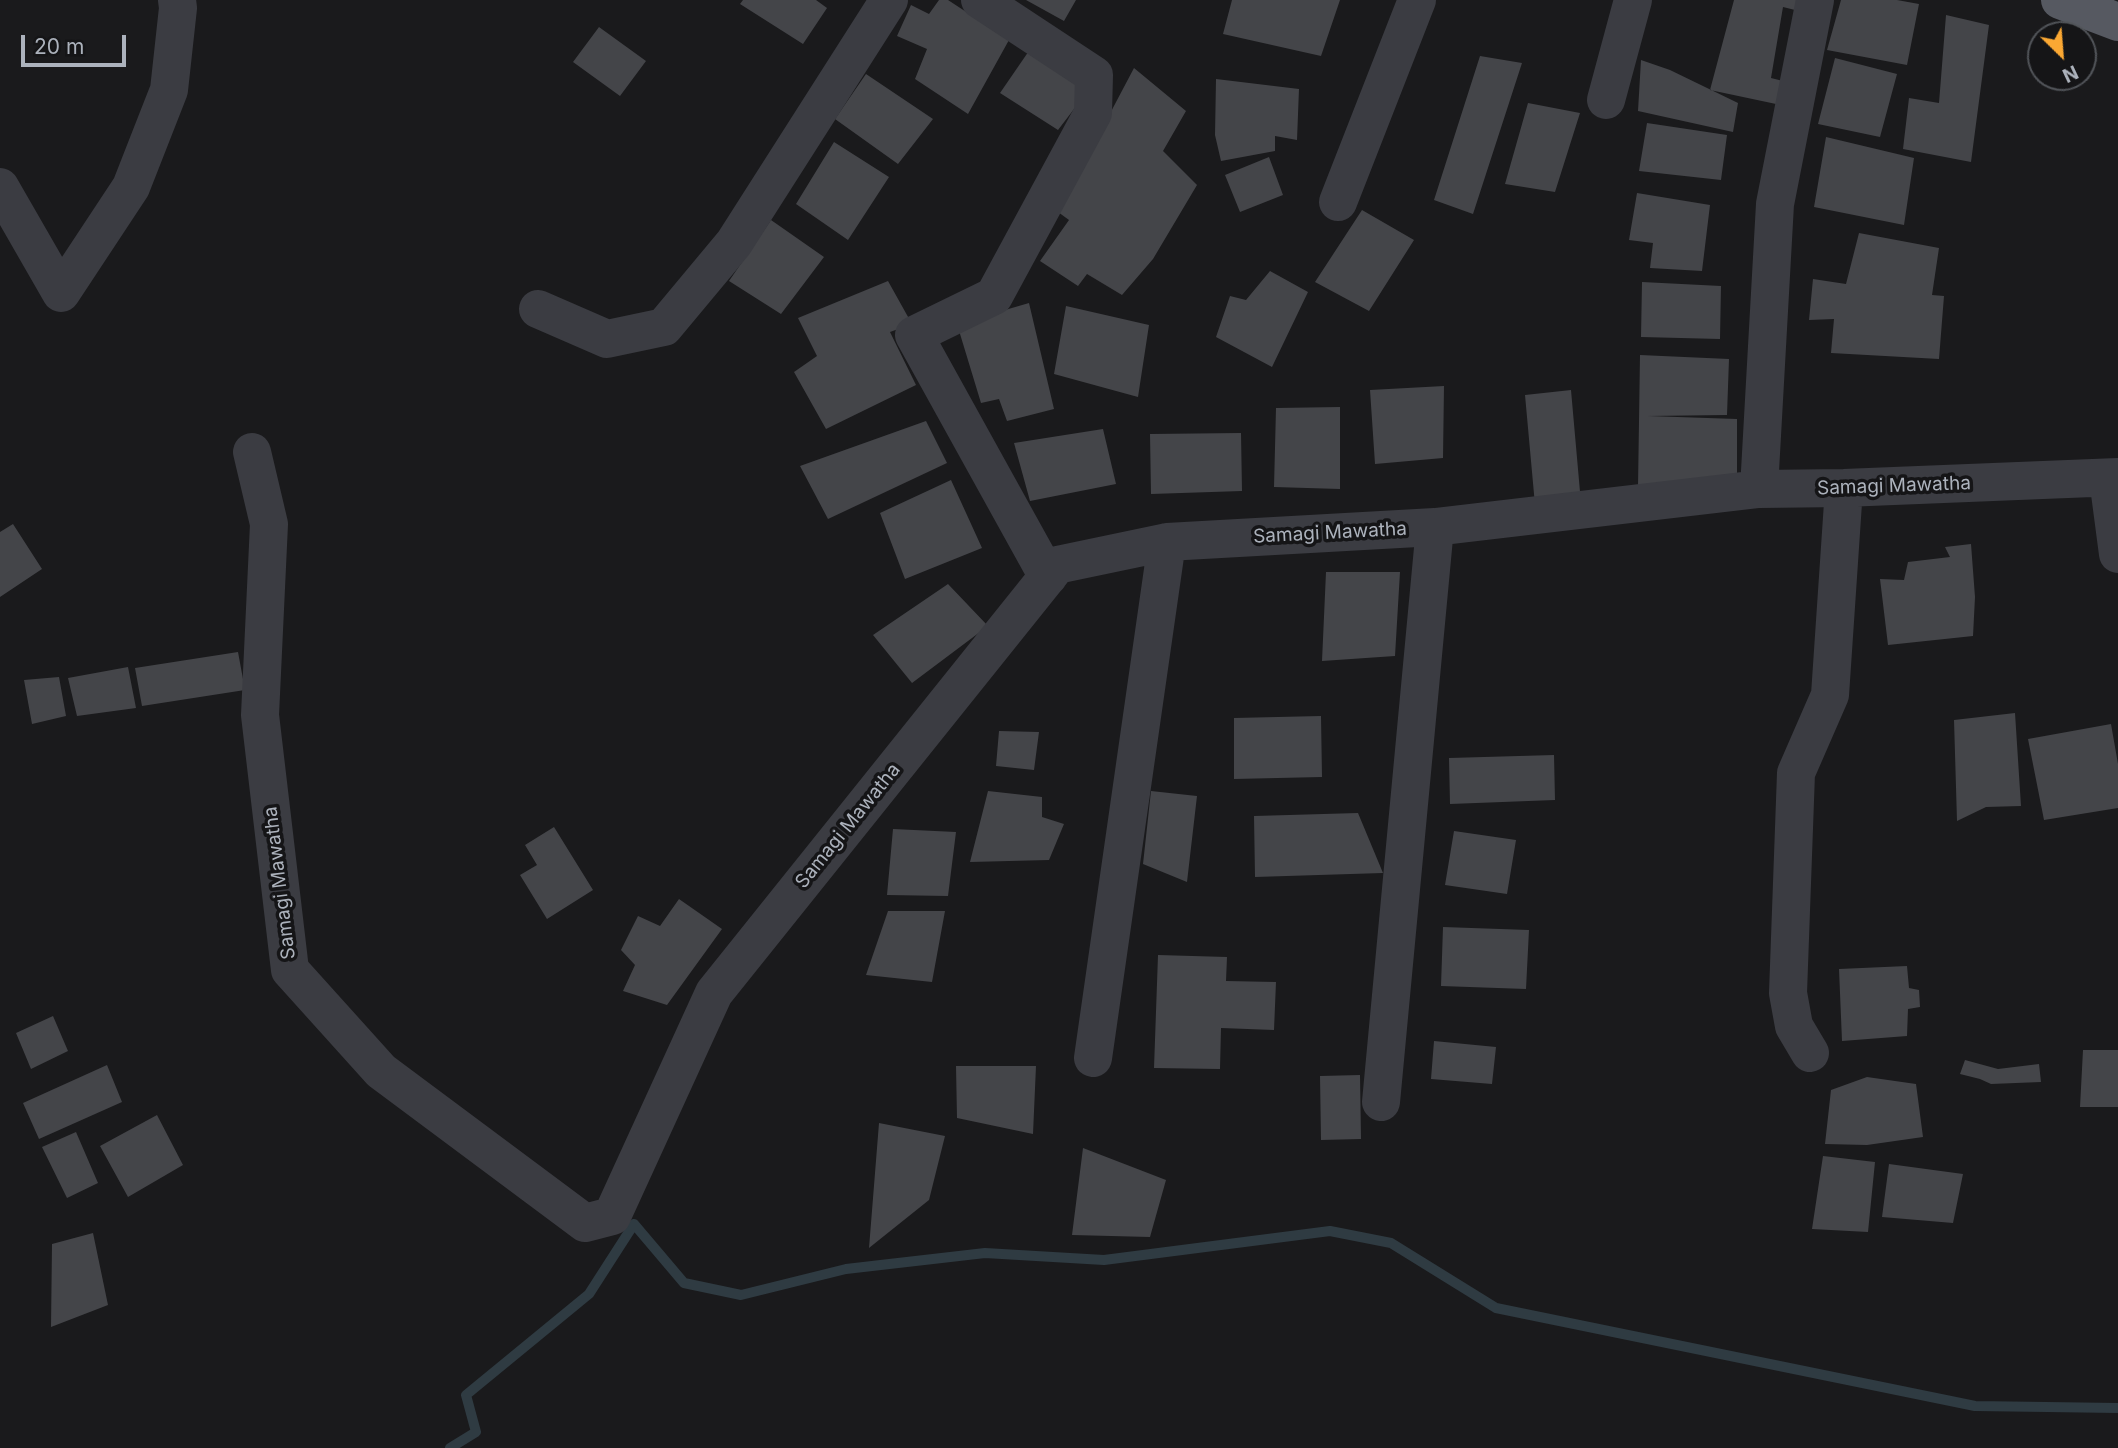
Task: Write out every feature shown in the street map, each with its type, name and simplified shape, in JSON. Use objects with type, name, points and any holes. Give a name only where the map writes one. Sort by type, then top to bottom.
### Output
[{"type":"main road","points":[[2060,0],[2118,22]]},
{"type":"street","points":[[0,187],[61,293],[131,187],[169,90],[177,0]]},
{"type":"street","points":[[538,309],[607,340],[664,327],[734,243],[889,0]]},
{"type":"street","points":[[980,0],[1094,75],[1093,113],[994,296],[914,335],[1048,578]]},
{"type":"street","points":[[1338,202],[1418,0]]},
{"type":"street","points":[[1606,100],[1633,0]]},
{"type":"street","points":[[1759,489],[1775,204],[1815,0]]},
{"type":"street","name":"Samagi Mawatha","points":[[253,453],[269,524],[260,715],[290,970],[381,1071],[585,1223],[612,1216],[714,993],[1057,565],[1167,542],[1435,527],[1759,489],[2113,478]]},
{"type":"street","points":[[2113,478],[2118,554]]},
{"type":"street","points":[[1810,1053],[1794,1026],[1788,993],[1796,774],[1830,695],[1844,488]]},
{"type":"street","points":[[1381,1102],[1435,527]]},
{"type":"street","points":[[1093,1058],[1167,542]]},
{"type":"building","points":[[743,0],[816,0],[827,8],[803,44],[740,4]]},
{"type":"building","points":[[939,0],[948,0],[1009,40],[968,114],[915,79],[927,49],[897,36],[911,5],[929,14]]},
{"type":"building","points":[[1026,0],[1076,0],[1064,21]]},
{"type":"building","points":[[1232,0],[1340,0],[1321,56],[1223,34]]},
{"type":"building","points":[[1734,0],[1801,0],[1799,11],[1783,7],[1771,78],[1783,81],[1776,104],[1710,90]]},
{"type":"building","points":[[1841,0],[1897,0],[1919,4],[1907,65],[1827,50]]},
{"type":"building","points":[[1946,15],[1989,25],[1971,162],[1903,149],[1909,98],[1939,103]]},
{"type":"building","points":[[599,27],[646,61],[620,96],[573,62]]},
{"type":"building","points":[[1033,45],[1086,81],[1084,96],[1058,130],[1000,93]]},
{"type":"building","points":[[1480,56],[1522,63],[1473,214],[1434,200]]},
{"type":"building","points":[[1835,58],[1897,74],[1880,137],[1818,124]]},
{"type":"building","points":[[1641,60],[1670,70],[1738,103],[1733,132],[1638,111]]},
{"type":"building","points":[[1134,68],[1186,111],[1163,151],[1197,185],[1153,259],[1122,295],[1087,274],[1078,286],[1040,261],[1069,220],[1058,212]]},
{"type":"building","points":[[866,74],[933,119],[898,164],[835,119]]},
{"type":"building","points":[[1216,79],[1299,89],[1297,140],[1275,136],[1275,151],[1221,161],[1215,135]]},
{"type":"building","points":[[1528,103],[1580,113],[1555,192],[1505,184]]},
{"type":"building","points":[[1647,123],[1727,135],[1721,180],[1639,171]]},
{"type":"building","points":[[1826,137],[1914,158],[1904,225],[1814,207]]},
{"type":"building","points":[[834,142],[889,177],[848,240],[796,204]]},
{"type":"building","points":[[1269,157],[1283,195],[1240,212],[1225,175]]},
{"type":"building","points":[[1637,193],[1710,205],[1702,271],[1650,268],[1653,243],[1629,240]]},
{"type":"building","points":[[1362,210],[1414,240],[1369,311],[1315,282]]},
{"type":"building","points":[[771,220],[824,257],[781,314],[729,281]]},
{"type":"building","points":[[1859,233],[1939,248],[1932,295],[1944,296],[1939,359],[1831,353],[1834,319],[1809,320],[1813,279],[1846,284]]},
{"type":"building","points":[[1270,271],[1308,292],[1272,367],[1216,337],[1230,296],[1246,300]]},
{"type":"building","points":[[888,281],[912,324],[890,332],[916,385],[826,429],[794,372],[817,356],[798,318]]},
{"type":"building","points":[[1642,282],[1721,286],[1720,339],[1641,337]]},
{"type":"building","points":[[1029,303],[1054,409],[1007,421],[999,399],[981,403],[957,324]]},
{"type":"building","points":[[1066,306],[1149,325],[1138,397],[1054,374]]},
{"type":"building","points":[[1640,355],[1729,359],[1727,415],[1648,416],[1737,419],[1737,477],[1638,487]]},
{"type":"building","points":[[1444,386],[1443,458],[1375,464],[1370,390]]},
{"type":"building","points":[[1571,390],[1581,503],[1535,505],[1525,395]]},
{"type":"building","points":[[1340,407],[1340,489],[1274,487],[1276,408]]},
{"type":"building","points":[[926,421],[947,463],[828,519],[800,466]]},
{"type":"building","points":[[1103,429],[1116,484],[1030,501],[1014,443]]},
{"type":"building","points":[[1241,433],[1242,491],[1151,494],[1150,434]]},
{"type":"building","points":[[951,480],[982,548],[905,579],[880,513]]},
{"type":"building","points":[[13,524],[42,569],[0,597],[0,532]]},
{"type":"building","points":[[1971,544],[1975,597],[1973,636],[1888,645],[1880,579],[1904,580],[1908,562],[1950,557],[1945,547]]},
{"type":"building","points":[[1326,572],[1400,572],[1395,656],[1322,661]]},
{"type":"building","points":[[948,584],[988,626],[912,683],[873,635]]},
{"type":"building","points":[[238,652],[245,690],[142,706],[135,668]]},
{"type":"building","points":[[128,667],[136,708],[77,716],[68,678]]},
{"type":"building","points":[[59,677],[66,716],[32,724],[24,680]]},
{"type":"building","points":[[2015,713],[2021,806],[1986,807],[1957,821],[1954,720]]},
{"type":"building","points":[[1321,716],[1322,777],[1234,779],[1234,718]]},
{"type":"building","points":[[2111,724],[2118,764],[2118,808],[2044,820],[2028,739]]},
{"type":"building","points":[[999,731],[1039,732],[1034,770],[996,766]]},
{"type":"building","points":[[1554,755],[1555,800],[1450,804],[1449,758]]},
{"type":"building","points":[[988,791],[1042,797],[1042,817],[1064,824],[1049,860],[970,862]]},
{"type":"building","points":[[1151,791],[1197,796],[1187,882],[1143,864]]},
{"type":"building","points":[[1358,813],[1383,873],[1255,877],[1254,816]]},
{"type":"building","points":[[554,827],[593,890],[547,919],[520,875],[537,865],[525,845]]},
{"type":"building","points":[[893,829],[956,832],[948,896],[887,895]]},
{"type":"building","points":[[1454,831],[1516,840],[1507,894],[1445,885]]},
{"type":"building","points":[[679,899],[722,929],[667,1005],[623,991],[635,965],[621,950],[638,916],[660,926]]},
{"type":"building","points":[[888,911],[945,911],[932,982],[866,975]]},
{"type":"building","points":[[1443,927],[1529,930],[1526,989],[1441,986]]},
{"type":"building","points":[[1158,955],[1227,957],[1226,981],[1276,982],[1274,1030],[1221,1028],[1220,1069],[1154,1068]]},
{"type":"building","points":[[1907,966],[1909,988],[1919,990],[1920,1007],[1908,1009],[1907,1036],[1842,1041],[1839,969]]},
{"type":"building","points":[[53,1016],[68,1051],[31,1069],[16,1033]]},
{"type":"building","points":[[1434,1041],[1496,1047],[1492,1084],[1431,1079]]},
{"type":"building","points":[[2083,1050],[2118,1050],[2118,1107],[2080,1107]]},
{"type":"building","points":[[1965,1060],[1998,1069],[2039,1064],[2041,1082],[1991,1084],[1960,1074]]},
{"type":"building","points":[[107,1065],[122,1102],[39,1139],[23,1103]]},
{"type":"building","points":[[956,1066],[1036,1066],[1033,1134],[957,1118]]},
{"type":"building","points":[[1360,1075],[1361,1139],[1321,1140],[1320,1076]]},
{"type":"building","points":[[1867,1077],[1916,1084],[1923,1137],[1867,1145],[1825,1144],[1831,1090]]},
{"type":"building","points":[[157,1115],[183,1165],[128,1197],[100,1146]]},
{"type":"building","points":[[879,1123],[945,1136],[929,1200],[869,1248]]},
{"type":"building","points":[[76,1132],[98,1183],[67,1198],[42,1147]]},
{"type":"building","points":[[1083,1148],[1166,1180],[1150,1237],[1072,1235]]},
{"type":"building","points":[[1823,1156],[1875,1162],[1868,1232],[1812,1229]]},
{"type":"building","points":[[1889,1164],[1963,1174],[1953,1223],[1882,1217]]},
{"type":"building","points":[[93,1233],[108,1305],[51,1327],[52,1244]]},
{"type":"waterway","points":[[450,1448],[476,1432],[466,1395],[589,1294],[634,1224],[684,1283],[741,1295],[846,1269],[985,1253],[1104,1260],[1330,1231],[1391,1243],[1496,1308],[1975,1406],[2118,1408]]}]
